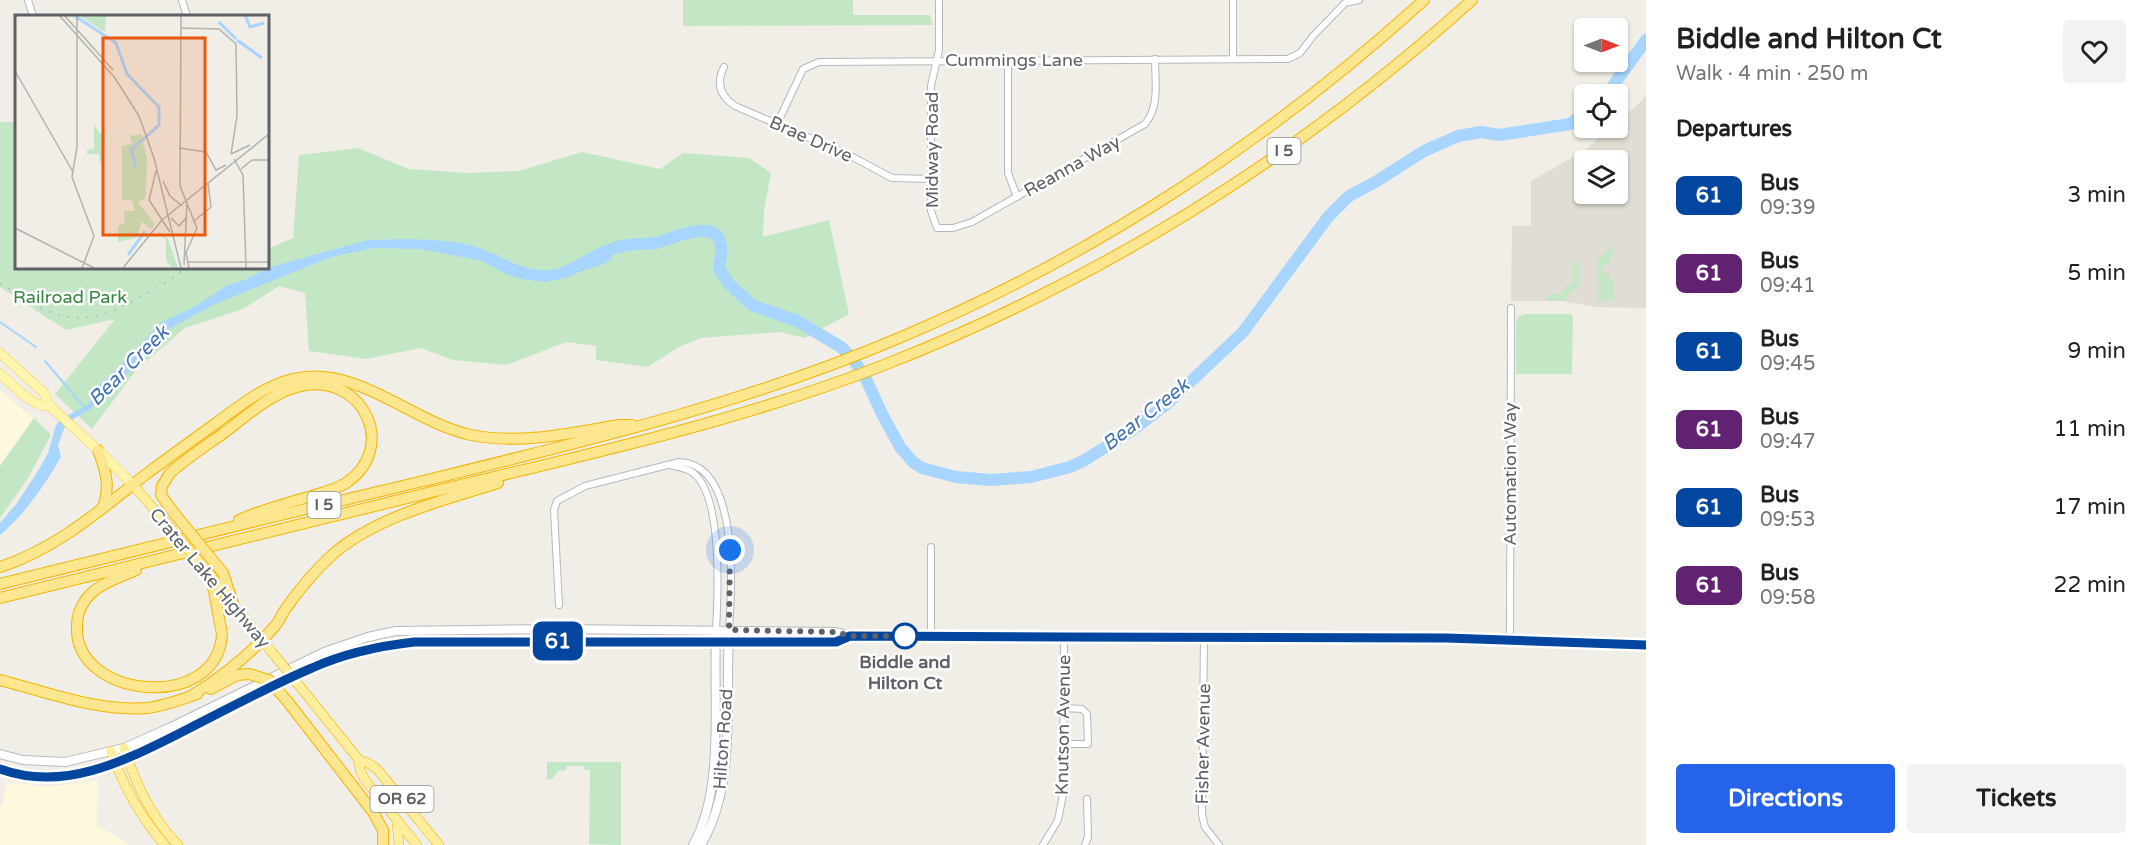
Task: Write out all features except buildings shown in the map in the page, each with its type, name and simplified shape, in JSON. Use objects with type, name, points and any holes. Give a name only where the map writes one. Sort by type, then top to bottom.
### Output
[{"type":"highway","name":"I 5","points":[[0,584],[647,425],[742,397],[874,348],[999,293],[1108,233],[1197,178],[1313,94],[1424,0]]},
{"type":"highway","name":"I 5","points":[[0,598],[700,425],[821,388],[884,365],[954,336],[1049,292],[1173,224],[1270,161],[1354,99],[1472,0]]},
{"type":"highway","points":[[0,567],[54,543],[258,394],[279,383],[305,377],[328,377],[357,384],[447,428],[495,439],[523,440],[620,425],[647,425]]},
{"type":"highway","points":[[214,531],[251,514],[333,490],[355,476],[366,461],[372,438],[370,423],[360,404],[349,393],[339,388],[321,384],[296,387],[266,401],[170,473],[162,486],[161,495],[224,573],[234,606]]},
{"type":"highway","points":[[98,450],[108,482],[102,509]]},
{"type":"highway","points":[[191,696],[208,686],[262,640],[310,576],[343,547],[379,526],[428,506],[500,482],[510,473]]},
{"type":"highway","name":"Crater Lake Highway","points":[[133,485],[211,576],[359,760],[377,769],[439,845]]},
{"type":"highway","points":[[159,560],[95,590],[87,598],[78,616],[76,632],[78,642],[87,658],[102,672],[123,682],[151,687],[175,685],[195,678],[212,663],[219,651],[222,634],[211,576]]},
{"type":"highway","points":[[0,680],[85,701],[122,707],[155,707],[219,687],[237,675],[249,674],[269,680],[373,812],[383,830],[383,845]]},
{"type":"highway","points":[[124,748],[142,795],[157,819],[178,845]]},
{"type":"highway","points":[[111,752],[134,800],[165,845]]},
{"type":"highway","name":"Crater Lake Highway","points":[[359,760],[360,770],[365,780],[417,845]]},
{"type":"highway","points":[[396,819],[399,845]]},
{"type":"main road","name":"Crater Lake Highway","points":[[2,357],[44,393],[48,405],[133,485]]},
{"type":"main road","name":"Crater Lake Highway","points":[[0,374],[36,404],[48,405]]},
{"type":"main road","points":[[0,754],[23,760],[65,762],[111,752],[169,729],[324,652],[383,633],[436,629],[729,630],[836,632],[850,636],[1510,640],[1646,645]]},
{"type":"main road","name":"Hilton Road","points":[[693,845],[705,819],[712,788],[716,630]]},
{"type":"main road","name":"Hilton Road","points":[[701,845],[717,809],[724,773],[729,630]]},
{"type":"main road","points":[[0,769],[27,775],[60,777],[116,764],[313,667],[378,647],[414,642],[450,641],[836,642],[850,636]]},
{"type":"street","points":[[28,0],[33,15]]},
{"type":"street","points":[[182,0],[187,15]]},
{"type":"street","name":"Midway Road","points":[[937,228],[932,216],[931,179],[932,80],[939,50],[939,0]]},
{"type":"street","points":[[1233,0],[1233,59]]},
{"type":"street","points":[[1345,2],[1359,0]]},
{"type":"street","name":"Cummings Lane","points":[[777,124],[799,75],[807,66],[814,63],[937,60],[1288,59],[1300,53],[1345,2]]},
{"type":"street","name":"Reanna Way","points":[[937,228],[966,225],[1145,124],[1150,118],[1155,100],[1155,59]]},
{"type":"street","points":[[1008,60],[1008,174],[1017,197]]},
{"type":"street","name":"Brae Drive","points":[[724,67],[719,83],[721,91],[730,102],[847,154],[892,178],[931,179]]},
{"type":"street","name":"Automation Way","points":[[1510,640],[1511,308]]},
{"type":"street","points":[[559,605],[554,510],[557,501],[585,486],[686,462],[702,468],[710,476],[718,492],[730,550],[729,630]]},
{"type":"street","points":[[670,465],[684,468],[698,477],[711,511],[717,549],[716,630]]},
{"type":"street","points":[[931,547],[931,636]]},
{"type":"street","name":"Knutson Avenue","points":[[1043,845],[1049,838],[1061,812],[1064,637]]},
{"type":"street","name":"Fisher Avenue","points":[[1204,637],[1202,815],[1205,827],[1219,845]]},
{"type":"street","points":[[1063,744],[1088,744],[1087,714],[1082,709],[1064,708]]},
{"type":"street","points":[[1085,845],[1088,837],[1087,799]]},
{"type":"street","points":[[1049,838],[1053,844]]},
{"type":"shaded area","points":[[1646,94],[1646,308],[1595,307],[1563,301],[1511,301],[1512,226],[1531,226],[1531,181],[1574,156],[1574,204],[1628,204],[1628,150],[1585,150],[1599,138],[1628,138],[1628,113],[1643,100]]},
{"type":"shaded area","points":[[0,391],[34,418],[0,466]]},
{"type":"shaded area","points":[[98,780],[97,825],[130,845],[0,845],[0,806],[2,806],[7,782],[47,787]]},
{"type":"green space","points":[[683,0],[853,0],[853,15],[930,15],[933,25],[683,26]]},
{"type":"green space","name":"Railroad Park","points":[[0,122],[15,122],[15,268],[203,268],[204,270],[205,268],[268,268],[268,249],[293,238],[299,155],[358,148],[409,169],[467,173],[519,171],[582,152],[660,169],[683,153],[749,158],[771,173],[764,210],[763,237],[829,220],[849,314],[805,338],[780,332],[701,338],[677,348],[648,367],[596,360],[596,346],[566,342],[507,365],[453,360],[421,348],[366,359],[309,351],[305,293],[279,286],[243,309],[185,328],[137,369],[92,429],[55,394],[115,319],[66,330],[0,287]]},
{"type":"green space","points":[[1614,244],[1614,254],[1611,254],[1610,264],[1603,266],[1601,270],[1609,274],[1614,282],[1614,301],[1597,300],[1597,261]]},
{"type":"green space","points":[[1573,262],[1579,262],[1579,287],[1570,292],[1565,301],[1546,301],[1548,294],[1560,294],[1568,285],[1573,285]]},
{"type":"green space","points":[[1524,314],[1571,314],[1573,316],[1572,374],[1516,374],[1516,322],[1518,317]]},
{"type":"green space","points":[[34,418],[51,435],[28,478],[0,518],[0,466]]},
{"type":"green space","points":[[547,762],[621,762],[621,845],[589,844],[590,770],[584,770],[583,766],[567,766],[566,770],[558,771],[552,779],[547,780]]},
{"type":"water","points":[[409,239],[465,244],[537,270],[563,267],[606,246],[612,253],[612,259],[569,277],[546,282],[508,275],[482,261],[421,249],[374,248],[331,257],[215,304],[167,330],[134,369],[101,391],[92,408],[65,426],[58,445],[61,457],[55,468],[26,508],[0,535],[0,523],[17,503],[48,453],[56,425],[61,419],[89,404],[93,391],[133,353],[160,323],[194,307],[228,285],[271,267],[368,240]]},
{"type":"waterway","name":"Bear Creek","points":[[1614,84],[1646,40]]},
{"type":"waterway","name":"Bear Creek","points":[[596,256],[625,245],[656,243],[694,232],[712,232],[718,237],[721,245],[719,269],[729,284],[752,305],[797,321],[841,347],[853,359],[865,377],[900,447],[913,462],[922,468],[956,477],[991,480],[1031,477],[1070,467],[1085,460],[1134,429],[1168,403],[1243,332],[1328,217],[1349,196],[1424,151],[1458,136],[1481,132],[1499,135],[1570,124],[1574,121]]},
{"type":"waterway","points":[[0,322],[36,347]]},
{"type":"waterway","points":[[45,361],[84,407]]},
{"type":"railway","points":[[0,283],[54,313],[70,317],[86,317],[104,314],[123,306],[166,282],[185,268]]},
{"type":"bus line","name":"61","points":[[0,769],[43,777],[60,777],[103,769],[313,667],[378,647],[414,642],[836,642],[850,636],[936,636],[1447,638],[1646,645]]},
{"type":"place","name":"Biddle and Hilton Ct","points":[[905,636]]},
{"type":"route","points":[[730,550],[729,630],[836,632],[850,636],[910,636],[905,636]]}]
